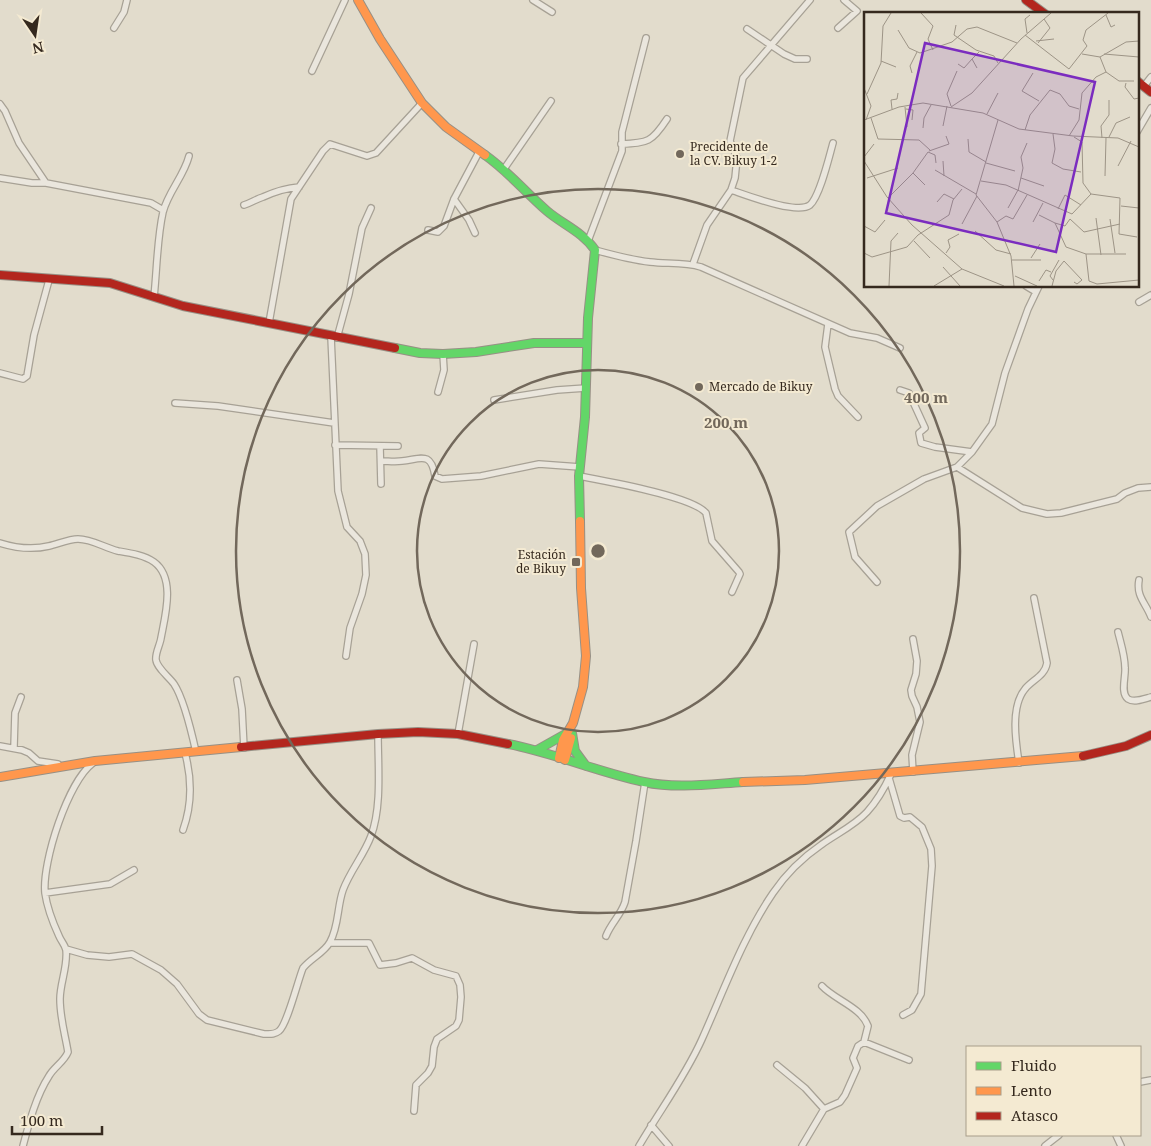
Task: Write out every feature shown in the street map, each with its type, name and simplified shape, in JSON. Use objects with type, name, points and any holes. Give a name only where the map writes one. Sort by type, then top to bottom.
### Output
[{"type":"street","points":[[114,28],[124,12],[128,0]]},
{"type":"street","points":[[312,71],[345,0]]},
{"type":"street","points":[[358,0],[380,39],[422,103],[446,127],[504,169],[547,211],[588,241],[595,250],[625,258],[651,262],[693,264],[850,333],[877,338],[900,348]]},
{"type":"street","points":[[532,0],[552,12]]},
{"type":"street","points":[[693,264],[707,225],[731,190],[735,178],[737,158],[730,141],[743,78],[770,44],[810,0]]},
{"type":"street","points":[[838,28],[857,11],[844,0]]},
{"type":"street","points":[[1026,0],[1042,12]]},
{"type":"street","points":[[747,29],[795,59],[807,59]]},
{"type":"street","points":[[588,241],[622,151],[621,144],[630,100],[646,38]]},
{"type":"street","points":[[1144,86],[1151,77]]},
{"type":"street","points":[[1138,82],[1151,92]]},
{"type":"street","points":[[504,169],[551,101]]},
{"type":"street","points":[[269,323],[291,198],[323,151],[330,144],[367,156],[376,153],[422,103]]},
{"type":"street","points":[[0,104],[6,111],[19,143],[46,183]]},
{"type":"street","points":[[1138,130],[1151,108]]},
{"type":"street","points":[[621,144],[636,143],[652,138],[667,119]]},
{"type":"street","points":[[731,190],[773,203],[796,208],[806,207],[815,198],[833,143]]},
{"type":"street","points":[[428,230],[434,232],[441,230],[444,226],[454,200],[479,152]]},
{"type":"street","points":[[154,297],[163,210],[172,189],[186,166],[189,156]]},
{"type":"street","points":[[0,178],[32,184],[46,183],[150,204],[163,210]]},
{"type":"street","points":[[244,205],[252,203],[260,197],[298,187]]},
{"type":"street","points":[[284,190],[291,198]]},
{"type":"street","points":[[454,200],[469,220],[475,233]]},
{"type":"street","points":[[346,656],[350,628],[366,574],[365,554],[360,541],[347,527],[338,491],[334,423],[334,337],[349,294],[362,228],[371,208]]},
{"type":"street","points":[[562,759],[563,740],[570,731],[583,687],[586,656],[581,572],[580,472],[595,250]]},
{"type":"street","points":[[0,275],[110,283],[183,306],[420,353],[476,352],[534,343],[588,343]]},
{"type":"street","points":[[0,373],[23,379],[27,376],[34,335],[49,280]]},
{"type":"street","points":[[877,582],[855,557],[849,532],[862,518],[884,502],[924,479],[958,467],[972,452],[992,424],[1005,373],[1038,289]]},
{"type":"street","points":[[1139,302],[1151,295]]},
{"type":"street","points":[[828,324],[825,348],[835,389],[838,396],[858,417]]},
{"type":"street","points":[[438,392],[444,370],[442,354]]},
{"type":"street","points":[[494,400],[557,390],[586,388]]},
{"type":"street","points":[[900,390],[909,393],[925,428],[919,433],[921,442],[935,447],[972,452]]},
{"type":"street","points":[[175,403],[218,406],[334,423]]},
{"type":"street","points":[[335,445],[398,446]]},
{"type":"street","points":[[380,446],[381,484]]},
{"type":"street","points":[[381,461],[402,461],[420,457],[429,460],[434,466],[435,476],[442,479],[481,476],[539,464],[580,472],[685,501],[704,510],[712,541],[739,572],[740,574],[732,592]]},
{"type":"street","points":[[958,467],[1022,508],[1047,514],[1061,513],[1117,499],[1125,492],[1151,487]]},
{"type":"street","points":[[0,544],[14,547],[39,548],[78,539],[107,549],[142,557],[154,562],[160,568],[166,582],[166,602],[161,640],[156,659],[158,665],[176,686],[190,725],[196,752]]},
{"type":"street","points":[[1140,580],[1139,595],[1151,618]]},
{"type":"street","points":[[1019,763],[1014,729],[1021,695],[1025,688],[1046,670],[1047,663],[1034,598]]},
{"type":"street","points":[[1118,632],[1125,667],[1124,689],[1126,697],[1129,700],[1136,701],[1151,697]]},
{"type":"street","points":[[913,640],[917,662],[916,674],[911,690],[920,722],[918,737],[912,755],[913,772]]},
{"type":"street","points":[[458,734],[474,644]]},
{"type":"street","points":[[237,680],[242,709],[244,748]]},
{"type":"street","points":[[14,747],[15,713],[21,697]]},
{"type":"street","points":[[537,750],[570,731]]},
{"type":"street","points":[[570,731],[575,754],[586,766]]},
{"type":"street","points":[[0,777],[95,761],[185,754],[378,734],[418,732],[458,734],[537,750],[562,759],[645,782],[672,785],[890,776],[913,772],[1075,758],[1120,748],[1151,735]]},
{"type":"street","points":[[66,949],[88,955],[132,954],[161,970],[178,984],[199,1014],[207,1020],[250,1032],[274,1034],[281,1030],[286,1021],[303,968],[330,943],[336,928],[343,891],[371,837],[377,818],[378,734]]},
{"type":"street","points":[[0,746],[14,747],[29,753],[38,761],[64,765]]},
{"type":"street","points":[[183,830],[187,818],[191,786],[185,754]]},
{"type":"street","points":[[23,1146],[44,1086],[50,1074],[68,1054],[61,1020],[60,998],[66,949],[45,893],[47,862],[51,844],[66,803],[82,774],[95,761]]},
{"type":"street","points":[[890,776],[900,816],[904,818],[910,817],[922,826],[931,849],[932,866],[921,994],[912,1010],[903,1015]]},
{"type":"street","points":[[639,1146],[685,1073],[703,1038],[717,1002],[773,892],[793,868],[867,812],[890,776]]},
{"type":"street","points":[[606,936],[610,924],[623,909],[634,856],[645,782]]},
{"type":"street","points":[[45,893],[110,884],[134,870]]},
{"type":"street","points":[[330,943],[369,943],[380,965],[412,958],[434,970],[456,976],[459,980],[461,997],[459,1020],[456,1026],[437,1039],[432,1066],[416,1085],[414,1110]]},
{"type":"street","points":[[802,1146],[824,1109],[840,1102],[845,1095],[857,1068],[852,1058],[858,1046],[864,1042],[868,1026],[863,1016],[822,986]]},
{"type":"street","points":[[864,1042],[909,1060]]},
{"type":"street","points":[[777,1065],[805,1088],[824,1109]]},
{"type":"street","points":[[651,1125],[670,1146]]},
{"type":"street","points":[[1045,1146],[1058,1136]]},
{"type":"traffic: fast","points":[[485,155],[502,168],[553,216],[585,238],[595,250],[588,318],[585,417],[579,476],[580,521]]},
{"type":"traffic: fast","points":[[395,348],[420,353],[443,354],[476,352],[534,343],[587,343]]},
{"type":"traffic: fast","points":[[537,750],[569,732]]},
{"type":"traffic: fast","points":[[572,733],[575,751],[586,766]]},
{"type":"traffic: fast","points":[[508,744],[542,752],[627,778],[656,784],[694,785],[743,782]]},
{"type":"traffic: slow","points":[[358,0],[380,39],[422,103],[446,127],[485,155]]},
{"type":"traffic: slow","points":[[559,758],[563,740],[573,723],[583,687],[586,656],[581,588],[580,521]]},
{"type":"traffic: slow","points":[[565,760],[571,738]]},
{"type":"traffic: slow","points":[[0,777],[95,761],[241,747]]},
{"type":"traffic: slow","points":[[743,782],[805,780],[1083,756]]},
{"type":"traffic: jam","points":[[1026,0],[1042,12]]},
{"type":"traffic: jam","points":[[1138,82],[1151,92]]},
{"type":"traffic: jam","points":[[0,275],[110,283],[183,306],[395,348]]},
{"type":"traffic: jam","points":[[241,747],[418,732],[458,734],[508,744]]},
{"type":"traffic: jam","points":[[1083,756],[1126,746],[1151,735]]},
{"type":"place","name":"Precidente de la CV. Bikuy 1-2","points":[[680,154]]},
{"type":"place","name":"Mercado de Bikuy","points":[[699,387]]},
{"type":"place","name":"Estación de Bikuy","points":[[576,562]]}]
